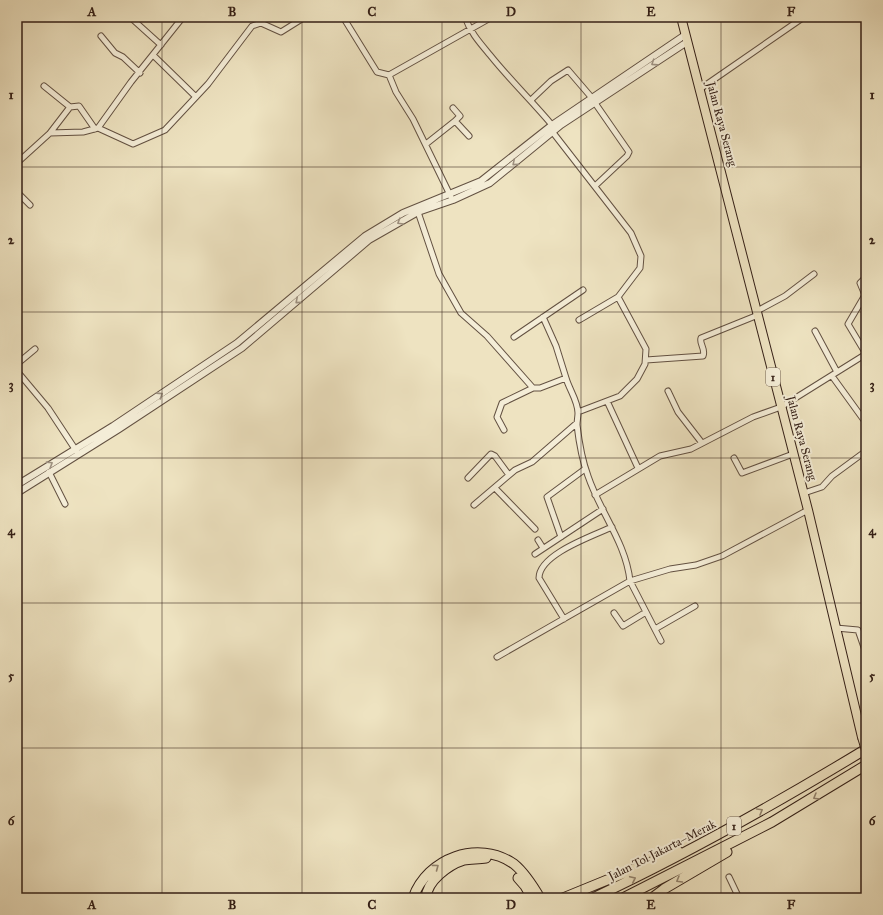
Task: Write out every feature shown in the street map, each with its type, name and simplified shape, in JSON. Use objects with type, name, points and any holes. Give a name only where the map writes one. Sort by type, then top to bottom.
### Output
[{"type":"highway","name":"Jalan Raya Serang","points":[[681,17],[804,493],[866,750]]},
{"type":"highway","name":"Jalan Tol Jakarta–Merak","points":[[593,898],[656,868],[866,750]]},
{"type":"highway","name":"Jalan Tol Jakarta–Merak","points":[[623,898],[772,822],[866,765]]},
{"type":"highway","points":[[652,898],[664,889],[752,837],[772,822]]},
{"type":"highway","points":[[563,898],[713,837]]},
{"type":"highway","points":[[413,898],[427,874],[442,862],[464,853],[488,853],[502,857],[515,865],[530,882],[540,898]]},
{"type":"highway","points":[[426,898],[426,892],[433,880],[448,868],[463,860],[486,858],[499,862],[511,869],[525,886],[532,898]]},
{"type":"street","points":[[130,17],[161,45]]},
{"type":"street","points":[[50,133],[83,132],[97,128],[131,82],[140,73],[184,17]]},
{"type":"street","points":[[44,86],[70,107],[79,106],[97,128],[127,143],[135,144],[165,130],[219,70],[252,26],[261,23],[281,32],[305,17]]},
{"type":"street","points":[[344,17],[377,72],[389,75],[407,66],[439,45],[470,31],[492,17]]},
{"type":"street","points":[[465,17],[470,31],[507,77],[531,100],[631,233],[641,256],[640,268],[618,297],[579,320]]},
{"type":"street","points":[[700,89],[804,17]]},
{"type":"street","points":[[102,36],[115,53],[122,56],[140,73]]},
{"type":"street","points":[[17,485],[76,451],[242,348],[361,246],[418,212],[452,198],[498,173],[551,128],[686,39]]},
{"type":"street","points":[[153,55],[196,97]]},
{"type":"street","points":[[531,100],[551,81],[568,70],[593,100],[629,152],[627,156],[595,186]]},
{"type":"street","points":[[389,75],[396,92],[413,119],[452,198]]},
{"type":"street","points":[[17,163],[50,133],[70,107]]},
{"type":"street","points":[[426,144],[460,116],[453,108]]},
{"type":"street","points":[[455,121],[469,136]]},
{"type":"street","points":[[17,192],[30,205]]},
{"type":"street","points":[[17,493],[49,472],[76,451],[237,343],[365,236],[403,213],[452,198]]},
{"type":"street","points":[[418,212],[439,274],[461,313],[487,336],[533,388]]},
{"type":"street","points":[[646,360],[703,356],[704,351],[700,342],[701,338],[758,313],[814,274]]},
{"type":"street","points":[[595,495],[638,468],[664,454],[682,451],[702,443],[753,417],[781,406],[866,354],[848,324],[864,298],[865,293],[860,283],[866,277]]},
{"type":"street","points":[[514,337],[583,290]]},
{"type":"street","points":[[578,412],[620,396],[629,388],[642,372],[646,360],[646,349],[618,297]]},
{"type":"street","points":[[543,317],[556,346],[578,412],[577,423],[585,468],[595,495],[604,510],[622,549],[629,571],[630,581],[661,641]]},
{"type":"street","points":[[815,331],[834,374],[866,422]]},
{"type":"street","points":[[17,364],[34,349]]},
{"type":"street","points":[[17,371],[48,408],[76,451]]},
{"type":"street","points":[[504,430],[497,417],[502,403],[533,388],[540,388],[566,378]]},
{"type":"street","points":[[668,391],[678,412],[702,443]]},
{"type":"street","points":[[607,401],[638,468]]},
{"type":"street","points":[[474,505],[514,470],[532,462],[577,423]]},
{"type":"street","points":[[804,493],[822,487],[832,476],[866,451]]},
{"type":"street","points":[[468,478],[491,454],[495,456],[509,475]]},
{"type":"street","points":[[734,458],[742,473],[793,454]]},
{"type":"street","points":[[561,537],[547,497],[585,468]]},
{"type":"street","points":[[49,472],[65,504]]},
{"type":"street","points":[[495,488],[535,529]]},
{"type":"street","points":[[535,554],[604,510]]},
{"type":"street","points":[[497,657],[630,581],[670,569],[696,565],[722,556],[808,510]]},
{"type":"street","points":[[564,619],[539,578],[541,568],[554,555],[612,527]]},
{"type":"street","points":[[538,540],[543,548]]},
{"type":"street","points":[[655,629],[695,606]]},
{"type":"street","points":[[614,613],[623,626],[646,612]]},
{"type":"street","points":[[836,628],[858,630],[866,652]]},
{"type":"street","points":[[730,877],[739,898]]}]
